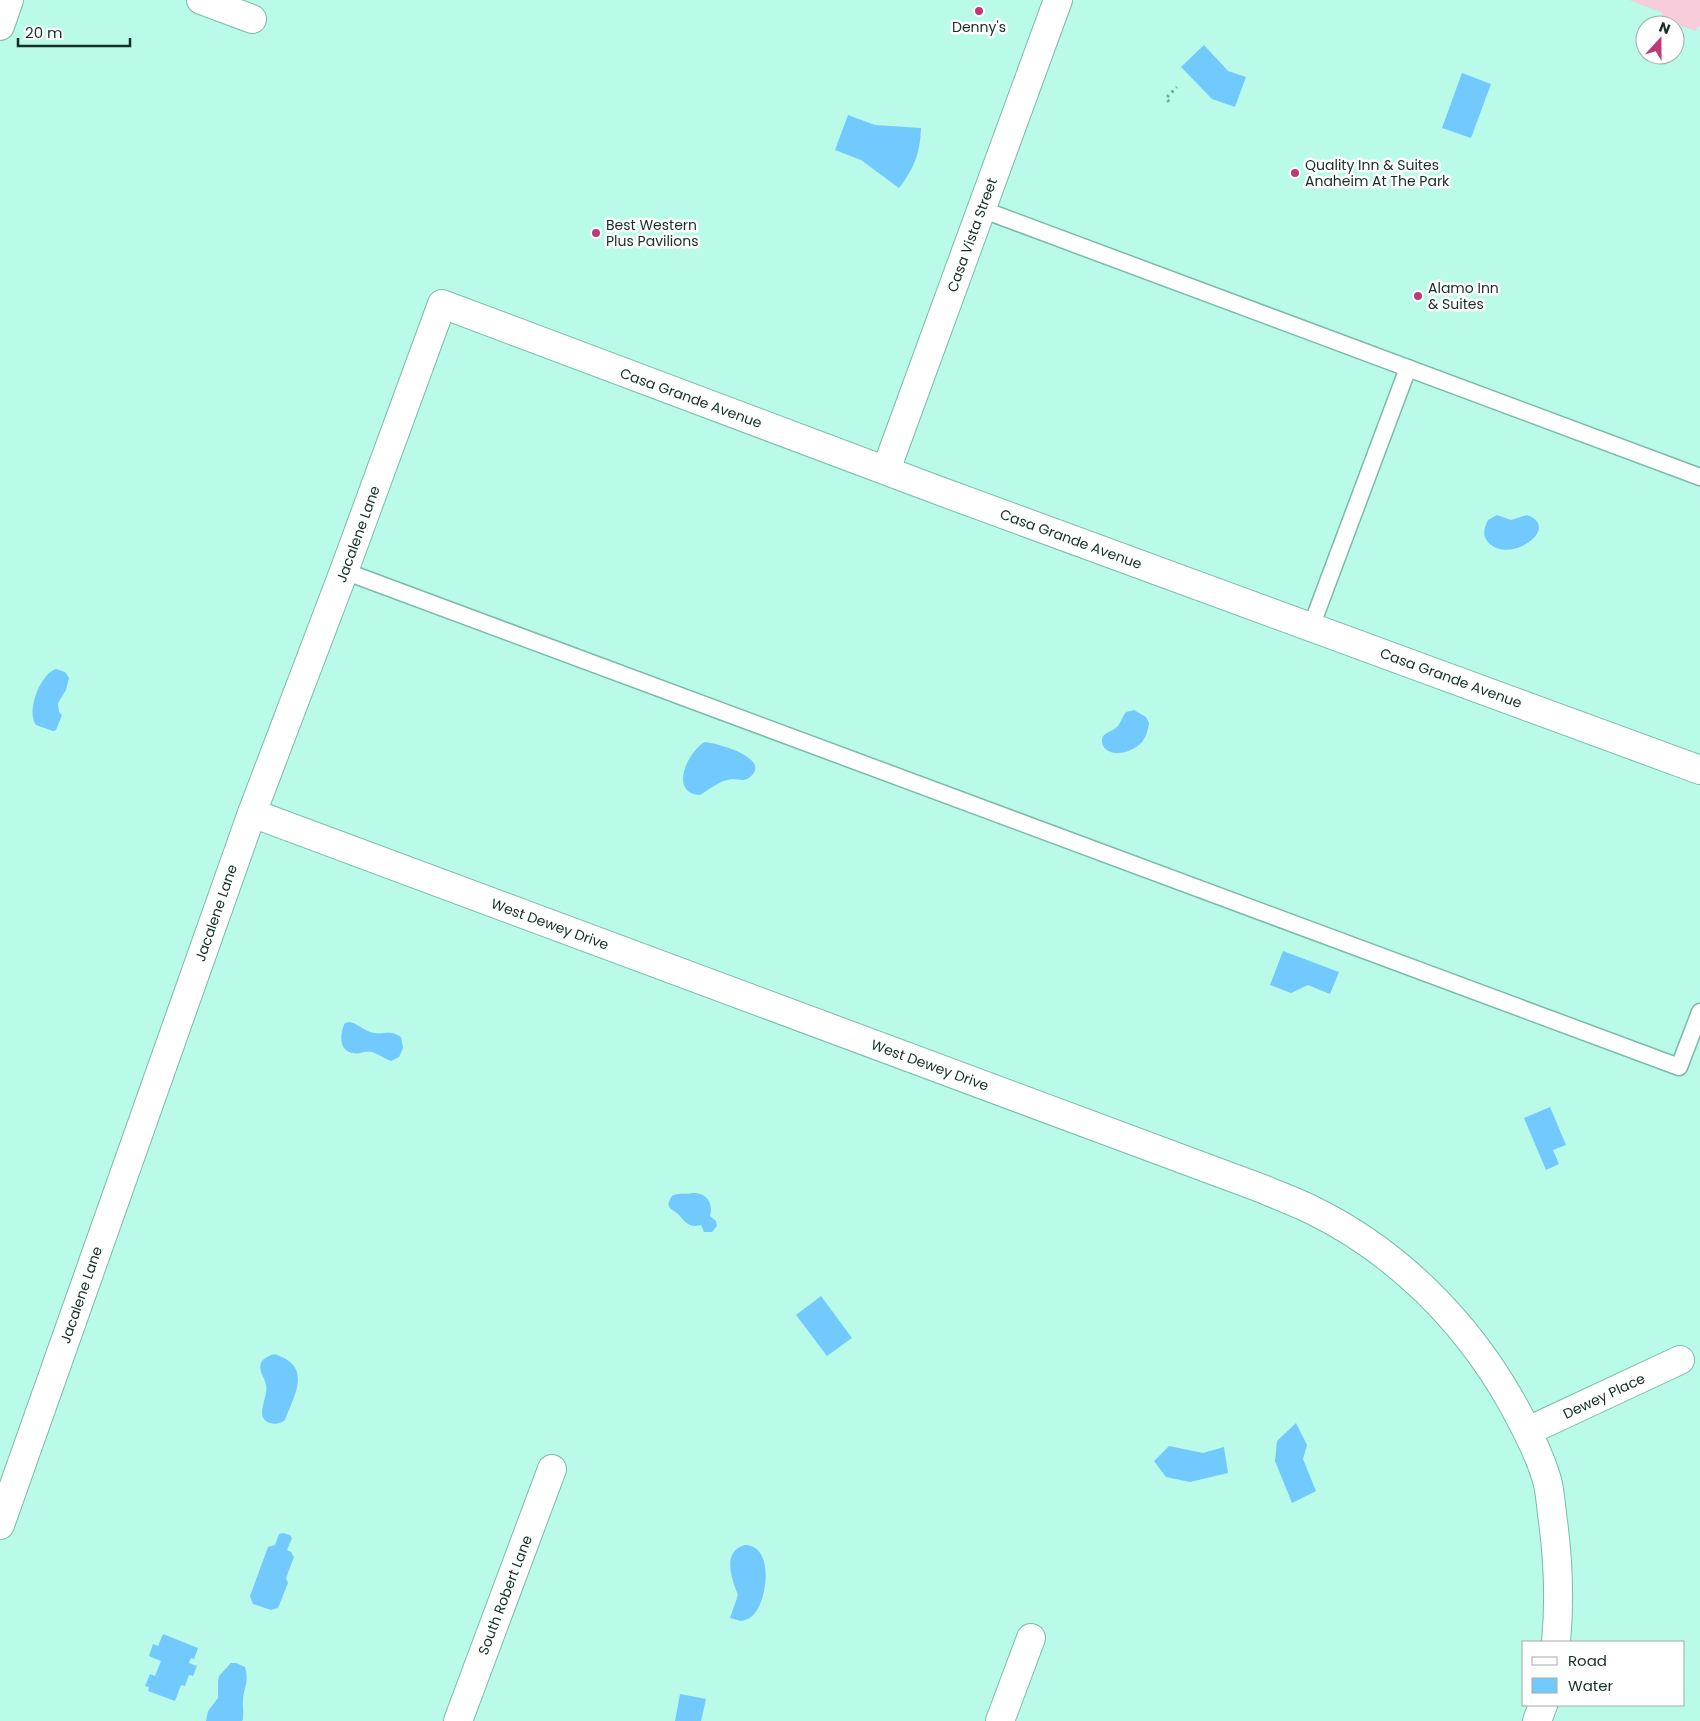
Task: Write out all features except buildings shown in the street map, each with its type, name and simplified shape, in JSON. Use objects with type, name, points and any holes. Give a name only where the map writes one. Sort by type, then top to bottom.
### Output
[{"type":"street","points":[[0,26],[10,0]]},
{"type":"street","points":[[201,0],[252,19]]},
{"type":"street","name":"Casa Vista Street","points":[[886,470],[1058,0]]},
{"type":"street","name":"Casa Grande Avenue","points":[[442,304],[1700,770]]},
{"type":"street","name":"Jacalene Lane","points":[[0,1525],[252,813],[344,571],[442,304]]},
{"type":"street","name":"West Dewey Drive","points":[[252,813],[1263,1188],[1313,1210],[1362,1239],[1402,1268],[1439,1302],[1470,1338],[1496,1376],[1528,1431],[1548,1484],[1556,1543],[1559,1594],[1556,1641]]},
{"type":"street","name":"Dewey Place","points":[[1528,1431],[1680,1360]]},
{"type":"street","name":"South Robert Lane","points":[[458,1721],[552,1469]]},
{"type":"street","points":[[1000,1721],[1031,1638]]},
{"type":"street","points":[[1537,1721],[1543,1706]]},
{"type":"lane","points":[[981,209],[1700,477]]},
{"type":"lane","points":[[1311,627],[1408,368]]},
{"type":"lane","points":[[344,571],[1679,1067],[1700,1012]]},
{"type":"path","points":[[1169,102],[1166,98],[1177,87]]},
{"type":"shaded area","points":[[1629,0],[1700,0],[1700,27],[1698,26],[1696,31],[1685,27],[1685,15],[1662,15],[1663,13]]},
{"type":"water","points":[[1204,45],[1228,71],[1246,77],[1235,107],[1212,99],[1181,67]]},
{"type":"water","points":[[1462,73],[1491,84],[1471,138],[1442,128]]},
{"type":"water","points":[[848,115],[875,125],[921,128],[916,160],[899,188],[861,160],[835,150]]},
{"type":"water","points":[[1497,515],[1511,520],[1527,515],[1536,521],[1539,528],[1536,536],[1519,547],[1508,550],[1497,548],[1488,542],[1484,531],[1488,520]]},
{"type":"water","points":[[56,669],[65,672],[69,678],[66,690],[58,703],[59,712],[62,715],[56,730],[53,731],[36,725],[33,719],[33,711],[36,694],[40,685],[50,672]]},
{"type":"water","points":[[1134,710],[1146,717],[1149,723],[1143,740],[1138,746],[1122,753],[1107,750],[1103,746],[1102,738],[1120,724],[1126,712]]},
{"type":"water","points":[[705,742],[720,745],[749,758],[754,764],[755,770],[746,779],[723,781],[700,795],[690,793],[685,787],[683,780],[684,771],[693,754]]},
{"type":"water","points":[[1283,951],[1339,972],[1330,994],[1308,985],[1291,993],[1270,985]]},
{"type":"water","points":[[349,1022],[370,1032],[390,1033],[401,1037],[403,1048],[399,1057],[391,1061],[372,1052],[348,1052],[343,1045],[341,1036],[345,1023]]},
{"type":"water","points":[[1550,1107],[1566,1145],[1553,1150],[1559,1164],[1546,1170],[1524,1118]]},
{"type":"water","points":[[692,1193],[701,1194],[708,1199],[711,1207],[710,1216],[716,1221],[717,1226],[712,1232],[704,1232],[701,1225],[693,1226],[688,1224],[670,1208],[669,1204],[672,1196]]},
{"type":"water","points":[[821,1296],[852,1338],[827,1356],[796,1315]]},
{"type":"water","points":[[274,1354],[286,1359],[294,1366],[298,1381],[285,1420],[274,1424],[263,1417],[262,1412],[266,1390],[260,1366],[266,1357]]},
{"type":"water","points":[[1296,1423],[1307,1445],[1303,1459],[1316,1491],[1292,1503],[1275,1461],[1277,1441]]},
{"type":"water","points":[[1169,1446],[1203,1453],[1224,1447],[1228,1473],[1190,1482],[1166,1477],[1154,1461]]},
{"type":"water","points":[[279,1534],[290,1535],[292,1538],[287,1550],[294,1557],[286,1578],[288,1583],[278,1608],[271,1610],[253,1604],[250,1596],[268,1547],[275,1545]]},
{"type":"water","points":[[745,1545],[754,1547],[761,1554],[766,1574],[763,1597],[759,1607],[751,1617],[741,1621],[730,1618],[738,1595],[730,1567],[733,1553]]},
{"type":"water","points":[[163,1634],[198,1648],[194,1659],[191,1658],[189,1663],[197,1666],[193,1676],[189,1675],[185,1686],[181,1685],[175,1701],[148,1691],[149,1687],[145,1686],[150,1674],[155,1676],[161,1661],[149,1656],[153,1644],[158,1646]]},
{"type":"water","points":[[231,1663],[245,1667],[247,1680],[243,1701],[243,1719],[242,1721],[206,1721],[208,1711],[218,1698],[219,1676]]},
{"type":"water","points":[[680,1694],[706,1699],[701,1721],[675,1721]]},
{"type":"place","name":"Denny's","points":[[979,11]]},
{"type":"place","name":"Quality Inn & Suites Anaheim At The Park","points":[[1295,173]]},
{"type":"place","name":"Best Western Plus Pavilions","points":[[596,233]]},
{"type":"place","name":"Alamo Inn & Suites","points":[[1418,296]]}]
